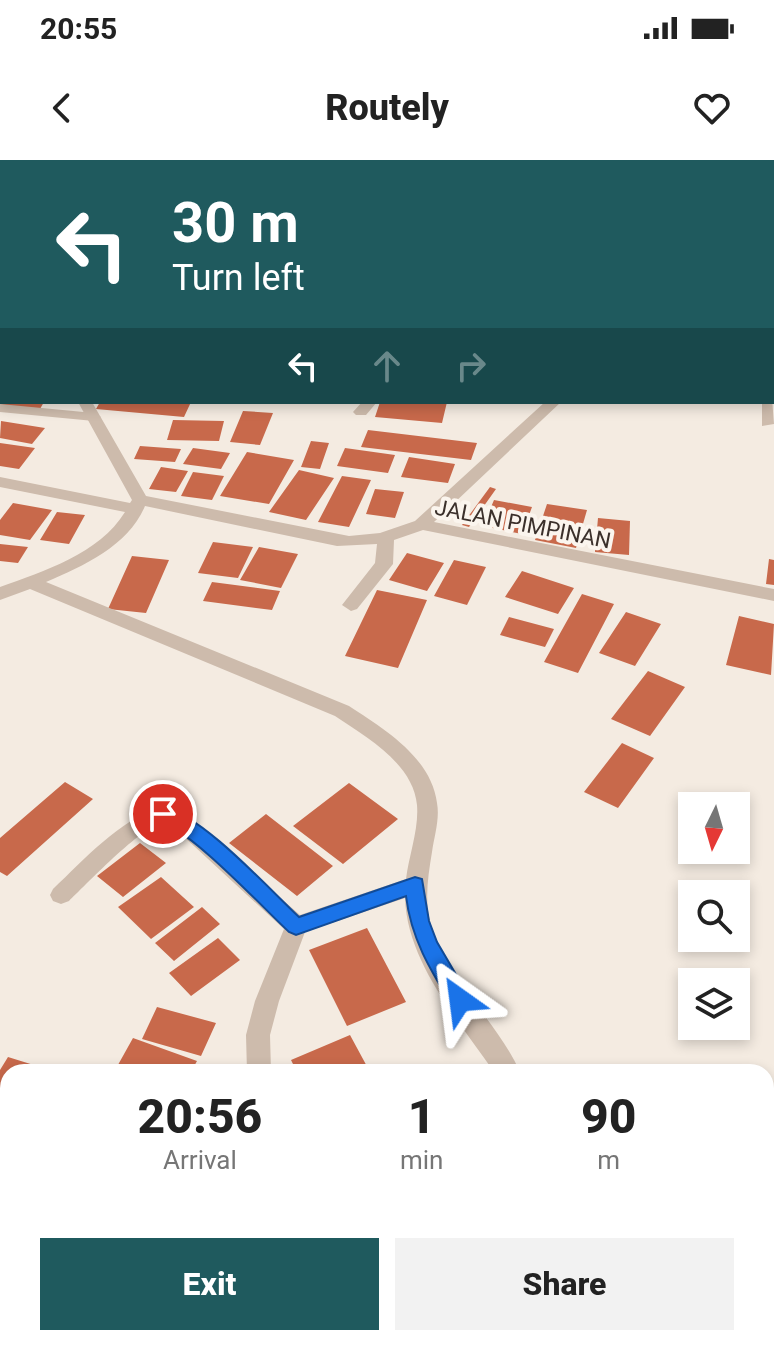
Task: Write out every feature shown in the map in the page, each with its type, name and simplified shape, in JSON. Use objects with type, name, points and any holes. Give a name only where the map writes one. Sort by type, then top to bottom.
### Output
[{"type":"street","points":[[421,525],[552,404]]},
{"type":"street","points":[[767,423],[769,404]]},
{"type":"street","points":[[0,594],[104,545],[122,531],[138,504],[89,409]]},
{"type":"street","name":"JALAN PIMPINAN","points":[[0,482],[337,541],[366,543],[386,540],[421,525],[774,595]]},
{"type":"street","points":[[351,605],[384,564],[386,540]]},
{"type":"street","points":[[30,582],[342,711],[377,735],[418,777],[427,801],[415,885],[419,921],[428,945],[503,1064]]},
{"type":"street","points":[[61,895],[141,824],[163,814],[174,816],[198,835],[296,926]]},
{"type":"street","points":[[259,1064],[258,1035],[267,1001],[296,926],[415,885]]},
{"type":"lane","points":[[0,408],[89,409]]},
{"type":"building","points":[[0,404],[43,404],[40,409]]},
{"type":"building","points":[[99,404],[190,404],[184,417],[96,409]]},
{"type":"building","points":[[379,404],[447,404],[442,423],[375,417]]},
{"type":"building","points":[[243,411],[273,413],[260,445],[230,442]]},
{"type":"building","points":[[173,420],[224,421],[219,441],[167,440]]},
{"type":"building","points":[[1,421],[45,428],[32,444],[0,438]]},
{"type":"building","points":[[368,430],[477,443],[471,460],[361,447]]},
{"type":"building","points":[[311,441],[329,443],[320,469],[301,467]]},
{"type":"building","points":[[0,443],[35,448],[19,469],[0,466]]},
{"type":"building","points":[[140,446],[181,449],[175,462],[134,459]]},
{"type":"building","points":[[193,448],[230,453],[221,469],[183,464]]},
{"type":"building","points":[[345,448],[395,455],[388,473],[337,466]]},
{"type":"building","points":[[247,452],[294,460],[269,504],[220,496]]},
{"type":"building","points":[[409,457],[455,464],[448,483],[401,477]]},
{"type":"building","points":[[161,467],[188,471],[176,492],[149,489]]},
{"type":"building","points":[[299,470],[334,478],[306,520],[269,512]]},
{"type":"building","points":[[193,472],[224,476],[212,500],[181,496]]},
{"type":"building","points":[[342,476],[371,480],[349,527],[318,522]]},
{"type":"building","points":[[490,487],[496,489],[469,527],[462,525]]},
{"type":"building","points":[[375,489],[404,492],[395,518],[366,514]]},
{"type":"building","points":[[494,500],[532,507],[522,534],[483,526]]},
{"type":"building","points":[[13,503],[52,510],[30,540],[0,535],[0,520]]},
{"type":"building","points":[[547,504],[587,510],[576,548],[535,540]]},
{"type":"building","points":[[57,512],[85,515],[69,544],[40,540]]},
{"type":"building","points":[[598,518],[630,521],[629,555],[595,552]]},
{"type":"building","points":[[213,542],[253,547],[238,578],[198,573]]},
{"type":"building","points":[[0,544],[28,547],[18,563],[0,561]]},
{"type":"building","points":[[259,547],[298,554],[281,588],[240,580]]},
{"type":"building","points":[[407,553],[444,563],[427,591],[389,580]]},
{"type":"building","points":[[132,556],[169,560],[146,613],[108,609]]},
{"type":"building","points":[[769,559],[774,560],[774,585],[766,584]]},
{"type":"building","points":[[454,560],[486,567],[467,605],[434,596]]},
{"type":"building","points":[[522,571],[574,588],[558,614],[505,597]]},
{"type":"building","points":[[212,582],[280,591],[272,610],[203,601]]},
{"type":"building","points":[[377,590],[427,600],[398,668],[345,656]]},
{"type":"building","points":[[582,594],[614,604],[578,673],[544,662]]},
{"type":"building","points":[[626,612],[661,624],[635,666],[599,653]]},
{"type":"building","points":[[739,616],[774,624],[771,675],[726,665]]},
{"type":"building","points":[[509,617],[554,629],[545,647],[500,635]]},
{"type":"building","points":[[648,671],[685,687],[650,736],[611,719]]},
{"type":"building","points":[[622,743],[654,758],[618,808],[584,792]]},
{"type":"building","points":[[65,782],[93,799],[7,876],[0,872],[0,838]]},
{"type":"building","points":[[349,783],[398,819],[343,864],[293,826]]},
{"type":"building","points":[[266,814],[333,866],[297,896],[229,843]]},
{"type":"building","points":[[140,843],[166,863],[123,897],[97,876]]},
{"type":"building","points":[[161,877],[194,907],[151,939],[118,907]]},
{"type":"building","points":[[202,907],[220,924],[174,961],[155,943]]},
{"type":"building","points":[[367,928],[406,1002],[347,1026],[309,950]]},
{"type":"building","points":[[218,938],[240,960],[191,996],[169,973]]},
{"type":"building","points":[[157,1007],[216,1023],[201,1056],[142,1039]]},
{"type":"building","points":[[350,1035],[366,1064],[293,1064],[291,1060]]},
{"type":"building","points":[[133,1038],[197,1061],[195,1064],[118,1064]]},
{"type":"building","points":[[8,1057],[30,1064],[4,1064]]},
{"type":"route","points":[[163,814],[174,816],[198,835],[296,926],[415,885],[419,921],[428,945],[460,1000]]}]
